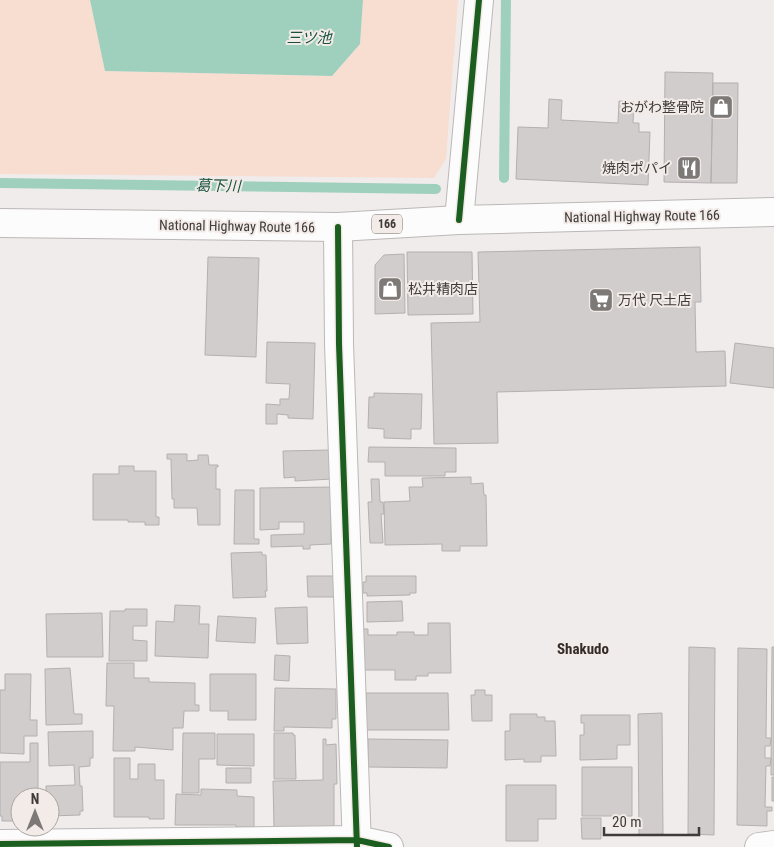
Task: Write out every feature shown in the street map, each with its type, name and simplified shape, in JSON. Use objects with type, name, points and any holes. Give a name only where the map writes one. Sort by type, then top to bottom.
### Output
[{"type":"main road","points":[[460,220],[479,0]]},
{"type":"main road","name":"National Highway Route 166","points":[[0,223],[338,227],[460,220],[774,212]]},
{"type":"main road","points":[[338,227],[339,344],[356,845]]},
{"type":"main road","points":[[0,844],[356,845],[389,847]]},
{"type":"main road","points":[[759,847],[774,845]]},
{"type":"shaded area","points":[[0,0],[90,0],[105,71],[332,76],[360,44],[363,0],[458,0],[446,159],[434,178],[0,174]]},
{"type":"water","name":"三ツ池","points":[[90,0],[363,0],[360,44],[332,76],[105,71]]},
{"type":"building","points":[[665,72],[713,73],[711,183],[664,182]]},
{"type":"building","points":[[713,83],[738,83],[737,183],[711,183]]},
{"type":"building","points":[[549,99],[562,100],[561,120],[618,123],[619,101],[634,102],[633,123],[639,123],[639,132],[650,132],[648,185],[516,179],[518,127],[548,128]]},
{"type":"building","points":[[700,247],[701,302],[695,302],[696,352],[725,351],[726,386],[497,392],[498,443],[434,444],[431,323],[480,322],[478,252]]},
{"type":"building","points":[[407,252],[472,252],[473,314],[408,315]]},
{"type":"building","name":"松井精肉店","points":[[404,254],[405,313],[375,314],[375,265],[384,255]]},
{"type":"building","points":[[208,257],[259,258],[256,357],[205,355]]},
{"type":"building","points":[[267,342],[315,343],[313,419],[288,418],[288,415],[277,414],[277,424],[266,424],[266,404],[280,405],[280,399],[289,399],[290,384],[266,383]]},
{"type":"building","points":[[735,343],[774,348],[774,388],[730,383]]},
{"type":"building","points":[[374,393],[422,394],[421,429],[411,429],[411,439],[384,438],[384,429],[368,428],[369,397],[374,397]]},
{"type":"building","points":[[369,447],[456,448],[456,472],[445,472],[445,476],[385,476],[385,462],[368,462]]},
{"type":"building","points":[[331,450],[332,479],[295,481],[295,477],[284,478],[283,451]]},
{"type":"building","points":[[167,454],[187,454],[187,461],[198,460],[198,455],[208,455],[209,465],[218,465],[216,467],[216,489],[220,489],[220,525],[198,525],[197,508],[174,508],[171,459],[167,459]]},
{"type":"building","points":[[119,466],[134,466],[134,471],[156,471],[156,517],[159,517],[159,525],[145,525],[145,522],[128,522],[128,520],[93,520],[93,474],[119,474]]},
{"type":"building","points":[[471,477],[471,484],[483,483],[484,495],[486,495],[487,546],[460,546],[460,551],[442,551],[442,544],[385,545],[384,502],[410,501],[409,487],[423,487],[422,478]]},
{"type":"building","points":[[371,479],[379,479],[380,502],[383,502],[384,514],[381,514],[383,543],[370,543],[368,502],[372,502]]},
{"type":"building","points":[[334,487],[334,510],[331,510],[331,544],[310,545],[310,549],[303,549],[303,546],[271,547],[271,535],[304,534],[304,522],[279,522],[279,529],[260,530],[260,488]]},
{"type":"building","points":[[235,490],[254,490],[254,539],[259,539],[259,544],[234,544]]},
{"type":"building","points":[[262,552],[262,555],[266,555],[266,597],[233,598],[231,553]]},
{"type":"building","points":[[307,576],[335,576],[335,597],[308,597]]},
{"type":"building","points":[[366,576],[416,576],[416,593],[410,593],[410,595],[367,596],[367,593],[363,593],[363,582],[366,582]]},
{"type":"building","points":[[402,601],[403,621],[367,622],[367,602]]},
{"type":"building","points":[[175,605],[200,606],[199,624],[209,624],[208,658],[155,656],[156,621],[174,622]]},
{"type":"building","points":[[307,607],[308,643],[277,644],[275,608]]},
{"type":"building","points":[[125,609],[147,609],[147,626],[133,626],[133,640],[147,641],[147,661],[109,661],[110,611],[125,611]]},
{"type":"building","points":[[102,613],[103,657],[47,657],[46,614]]},
{"type":"building","points":[[218,616],[256,618],[255,643],[216,641]]},
{"type":"building","points":[[428,623],[450,623],[451,673],[428,673],[428,676],[416,676],[416,680],[395,680],[395,670],[363,670],[363,629],[368,629],[368,635],[397,635],[397,632],[414,632],[414,635],[428,635]]},
{"type":"building","points":[[689,647],[715,648],[714,835],[688,834]]},
{"type":"building","points":[[772,647],[774,647],[774,775],[771,775]]},
{"type":"building","points":[[738,648],[767,649],[766,738],[771,738],[770,746],[765,746],[765,758],[771,758],[770,766],[766,766],[765,807],[772,807],[772,811],[767,811],[767,826],[737,825]]},
{"type":"building","points":[[275,655],[290,656],[289,681],[274,680]]},
{"type":"building","points":[[107,663],[134,663],[134,678],[149,678],[149,682],[195,683],[195,705],[199,705],[199,711],[184,711],[183,728],[173,728],[173,750],[135,747],[135,751],[113,751],[114,706],[106,706]]},
{"type":"building","points":[[70,668],[74,714],[82,714],[82,724],[46,725],[45,669]]},
{"type":"building","points":[[5,674],[31,674],[30,720],[37,720],[37,736],[24,736],[24,754],[0,753],[0,690],[5,690]]},
{"type":"building","points":[[210,674],[256,674],[256,720],[228,720],[228,711],[210,711]]},
{"type":"building","points":[[275,688],[336,689],[336,719],[332,719],[332,728],[284,727],[284,731],[274,731]]},
{"type":"building","points":[[475,690],[485,690],[485,695],[492,695],[492,721],[472,721],[471,695],[475,695]]},
{"type":"building","points":[[366,693],[448,693],[449,730],[366,730]]},
{"type":"building","points":[[662,713],[663,834],[639,835],[638,714]]},
{"type":"building","points":[[510,714],[537,714],[537,717],[545,717],[545,721],[555,721],[556,756],[541,756],[541,762],[524,762],[524,759],[505,760],[505,731],[510,731]]},
{"type":"building","points":[[581,715],[630,715],[630,745],[617,745],[617,759],[580,760],[580,735],[584,735],[584,723],[581,723]]},
{"type":"building","points":[[93,731],[93,758],[90,758],[90,766],[79,767],[83,811],[80,811],[80,815],[60,816],[60,787],[46,787],[75,785],[74,765],[49,766],[48,732]]},
{"type":"building","points":[[183,733],[215,733],[215,759],[199,759],[199,793],[182,793]]},
{"type":"building","points":[[274,733],[293,733],[295,735],[296,779],[274,779]]},
{"type":"building","points":[[217,734],[254,734],[254,766],[217,765]]},
{"type":"building","points":[[323,739],[326,739],[326,745],[336,744],[337,784],[334,784],[334,827],[274,828],[273,781],[323,780]]},
{"type":"building","points":[[368,739],[448,740],[447,768],[368,767]]},
{"type":"building","points":[[30,743],[38,743],[38,787],[10,787],[10,821],[2,821],[2,816],[0,816],[0,762],[30,762]]},
{"type":"building","points":[[114,758],[130,758],[130,779],[138,779],[138,764],[155,764],[155,780],[164,780],[164,819],[114,817]]},
{"type":"building","points":[[582,767],[632,767],[632,816],[582,816]]},
{"type":"building","points":[[226,768],[251,768],[251,783],[226,783]]},
{"type":"building","points":[[772,777],[774,777],[774,801],[772,801]]},
{"type":"building","points":[[506,785],[556,785],[556,819],[538,819],[538,841],[506,841]]},
{"type":"building","points":[[201,789],[237,790],[237,796],[254,797],[254,827],[236,827],[236,825],[175,825],[176,794],[201,795]]},
{"type":"building","points":[[581,818],[601,818],[601,839],[582,839]]},
{"type":"waterway","name":"葛下川","points":[[504,178],[506,0]]},
{"type":"waterway","name":"葛下川","points":[[0,183],[436,189]]},
{"type":"cycle path","points":[[459,220],[479,0]]},
{"type":"cycle path","points":[[338,227],[339,344],[357,847]]},
{"type":"cycle path","points":[[0,844],[357,840],[389,847]]},
{"type":"place","name":"おがわ整骨院","points":[[721,107]]},
{"type":"place","name":"焼肉ポパイ","points":[[689,168]]},
{"type":"place","name":"松井精肉店","points":[[390,289]]},
{"type":"place","name":"万代 尺土店","points":[[601,300]]},
{"type":"district","name":"Shakudo","points":[[583,649]]}]
